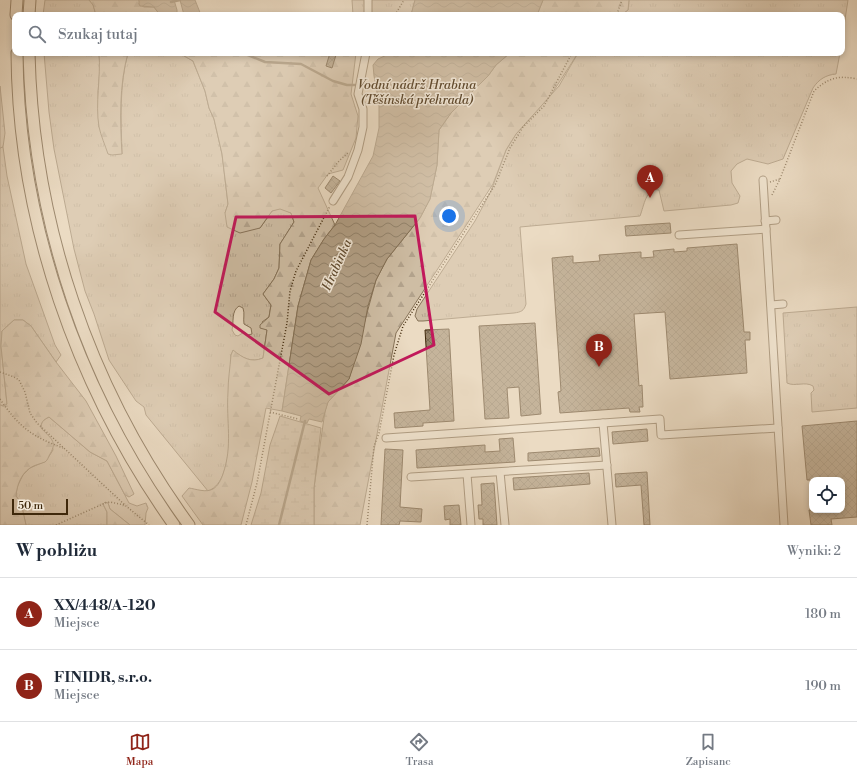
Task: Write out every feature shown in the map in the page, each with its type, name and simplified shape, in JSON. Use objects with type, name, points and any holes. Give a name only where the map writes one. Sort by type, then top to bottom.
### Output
[{"type":"highway","points":[[16,12],[17,0]]},
{"type":"highway","points":[[29,12],[30,0]]},
{"type":"highway","points":[[17,56],[20,112],[25,155],[43,248],[56,292],[96,393],[118,437],[143,480],[174,525]]},
{"type":"highway","points":[[29,56],[32,109],[38,157],[46,202],[60,260],[78,317],[100,373],[122,418],[154,473],[189,525]]},
{"type":"street","points":[[368,0],[368,12]]},
{"type":"street","points":[[333,201],[348,177],[364,127],[364,109],[358,94],[365,56]]},
{"type":"street","points":[[763,180],[784,525]]},
{"type":"street","points":[[765,221],[776,220]]},
{"type":"street","points":[[679,235],[766,229]]},
{"type":"street","points":[[771,305],[782,304]]},
{"type":"street","points":[[386,438],[660,419],[661,435],[778,428]]},
{"type":"street","points":[[603,423],[612,525]]},
{"type":"street","points":[[411,477],[607,465]]},
{"type":"street","points":[[500,472],[505,525]]},
{"type":"street","points":[[467,474],[471,525]]},
{"type":"path","points":[[397,12],[404,0]]},
{"type":"path","points":[[617,12],[622,0]]},
{"type":"path","points":[[367,525],[374,446],[379,434],[394,355],[403,326],[495,185],[510,148],[523,127],[544,106],[570,56]]},
{"type":"path","points":[[764,208],[780,179],[814,91],[823,82],[843,76],[857,78]]},
{"type":"path","points":[[327,176],[339,161],[360,142]]},
{"type":"path","points":[[763,180],[771,182],[780,179]]},
{"type":"path","points":[[246,525],[257,483],[287,323],[290,291],[296,271],[333,201]]},
{"type":"path","points":[[0,372],[19,380],[25,392],[28,407],[33,419],[126,506],[149,525]]},
{"type":"path","points":[[0,399],[15,420],[32,435],[64,448]]},
{"type":"path","points":[[270,412],[298,419]]},
{"type":"path","points":[[56,525],[105,503],[110,502],[126,506]]},
{"type":"highlighted area","points":[[415,216],[434,345],[329,394],[215,312],[236,217]]},
{"type":"green space","points":[[45,0],[89,0],[93,4],[95,12],[43,12]]},
{"type":"green space","points":[[89,0],[138,0],[140,1],[139,4],[144,7],[154,7],[158,12],[95,12],[93,5]]},
{"type":"green space","points":[[352,0],[415,0],[412,12],[353,12]]},
{"type":"green space","points":[[543,0],[629,0],[628,10],[625,12],[538,12]]},
{"type":"green space","points":[[629,0],[848,0],[845,20],[845,12],[625,12],[628,10]]},
{"type":"green space","points":[[44,56],[99,56],[99,127],[122,154],[122,90],[127,56],[184,56],[193,61],[214,119],[222,154],[228,204],[225,213],[260,228],[272,211],[280,208],[291,213],[294,222],[280,244],[279,268],[274,279],[263,294],[271,305],[269,317],[262,322],[267,330],[263,358],[251,360],[240,356],[233,351],[231,355],[229,449],[221,479],[218,484],[208,491],[146,415],[144,407],[136,401],[109,360],[85,291],[74,249],[54,149]],"holes":[[[239,306],[243,308],[244,324],[251,328],[252,334],[248,335],[244,332],[238,336],[235,335],[232,330],[234,314],[236,308]]]},
{"type":"green space","points":[[99,56],[127,56],[122,90],[122,154],[108,154],[99,127]]},
{"type":"green space","points":[[184,56],[356,56],[351,94],[358,116],[356,138],[343,170],[328,174],[318,188],[335,225],[311,260],[298,306],[282,411],[266,408],[252,482],[241,525],[203,525],[182,496],[189,488],[204,491],[213,489],[220,481],[228,453],[228,383],[231,355],[233,350],[247,359],[255,360],[263,358],[267,330],[260,328],[260,325],[269,317],[271,305],[263,294],[274,279],[279,268],[280,244],[294,222],[291,213],[280,209],[272,211],[260,228],[240,233],[227,227],[225,213],[228,204],[222,154],[214,119],[193,61]]},
{"type":"green space","points":[[506,56],[576,56],[551,95],[516,134],[506,150],[493,184],[396,333],[360,525],[314,525],[314,488],[325,411],[328,402],[349,379],[376,280],[387,259],[420,218],[430,199],[437,165],[439,130],[451,113],[488,76],[496,65]]},
{"type":"green space","points":[[576,56],[839,56],[836,74],[823,78],[813,88],[783,159],[768,164],[747,159],[737,164],[731,171],[732,183],[740,196],[738,203],[731,205],[664,211],[659,190],[655,190],[648,194],[640,216],[520,227],[526,304],[523,310],[514,313],[418,321],[415,316],[417,309],[475,221],[491,191],[506,150],[516,134],[559,86]]},
{"type":"green space","points":[[0,86],[5,133],[3,147],[0,148]]},
{"type":"green space","points":[[3,147],[7,176],[26,264],[55,345],[61,355],[56,362],[31,326],[23,320],[14,320],[2,331],[1,346],[7,404],[4,406],[0,405],[0,148]]},
{"type":"green space","points":[[857,307],[857,408],[812,412],[811,393],[814,390],[813,386],[807,384],[787,383],[783,313]]},
{"type":"green space","points":[[14,320],[23,320],[31,326],[86,401],[116,456],[134,494],[129,497],[125,495],[107,461],[90,452],[49,417],[43,421],[41,428],[52,440],[52,450],[45,462],[35,465],[24,473],[17,488],[16,496],[21,503],[26,525],[0,525],[0,405],[4,406],[7,404],[1,346],[2,331]]},
{"type":"green space","points":[[280,416],[321,428],[314,488],[314,525],[251,525],[261,493],[270,445]]},
{"type":"green space","points":[[49,417],[90,452],[107,461],[129,503],[137,506],[146,503],[148,508],[145,525],[130,525],[110,509],[108,503],[103,504],[107,512],[107,525],[26,525],[21,503],[16,496],[17,487],[23,475],[30,468],[46,461],[53,450],[51,440],[41,428],[43,421]]},
{"type":"green space","points":[[105,502],[108,503],[110,509],[130,525],[107,525],[107,512],[103,504]]},
{"type":"water","points":[[139,0],[174,0],[177,12],[158,12],[154,7],[140,6]]},
{"type":"water","points":[[180,0],[195,0],[200,12],[183,12]]},
{"type":"water","points":[[415,0],[543,0],[538,12],[412,12]]},
{"type":"water","name":"Vodní nádrž Hrabina (Těšínská přehrada)","points":[[384,56],[506,56],[496,65],[488,76],[451,113],[439,130],[437,165],[430,199],[420,218],[387,259],[376,280],[368,306],[361,344],[349,379],[328,402],[322,422],[309,419],[307,423],[300,421],[301,416],[282,411],[298,306],[311,260],[335,225],[373,156],[379,128],[379,103],[373,65],[378,59]]},
{"type":"building","points":[[329,56],[336,56],[332,68],[326,66]]},
{"type":"building","points":[[333,176],[340,181],[331,193],[325,188]]},
{"type":"building","points":[[670,223],[671,233],[626,236],[625,226]]},
{"type":"building","points":[[737,244],[744,332],[750,332],[750,340],[745,340],[747,373],[670,379],[665,312],[634,314],[639,386],[642,385],[643,407],[639,407],[640,412],[630,412],[629,408],[560,413],[558,392],[561,391],[552,258],[573,256],[573,263],[600,261],[599,255],[641,252],[641,258],[654,257],[653,251],[674,249],[674,252],[687,251],[687,248]]},
{"type":"building","points":[[535,323],[541,414],[521,416],[519,387],[507,388],[509,418],[485,419],[479,326]]},
{"type":"building","points":[[449,329],[454,421],[423,423],[423,426],[395,428],[394,413],[430,410],[425,330]]},
{"type":"building","points":[[857,421],[857,517],[831,519],[832,525],[811,525],[809,513],[845,513],[845,477],[809,477],[809,480],[807,480],[802,426]]},
{"type":"building","points":[[647,429],[648,441],[613,444],[612,432]]},
{"type":"building","points":[[513,438],[515,462],[417,468],[416,450],[485,445],[485,452],[500,451],[499,439]]},
{"type":"building","points":[[599,448],[600,456],[528,461],[528,453]]},
{"type":"building","points":[[385,449],[403,450],[400,507],[422,509],[421,522],[400,521],[399,525],[381,525]]},
{"type":"building","points":[[647,472],[650,525],[644,525],[641,485],[616,487],[615,474]]},
{"type":"building","points":[[589,473],[590,484],[514,490],[513,478]]},
{"type":"building","points":[[494,483],[497,525],[483,525],[483,519],[479,519],[478,505],[482,505],[481,484]]},
{"type":"building","points":[[459,505],[461,525],[450,525],[450,519],[445,520],[444,506]]},
{"type":"waterway","points":[[171,2],[180,0]]},
{"type":"waterway","points":[[250,56],[265,62],[301,64],[333,81],[347,85],[355,85]]},
{"type":"waterway","name":"Hrabinka","points":[[279,525],[305,421]]},
{"type":"place","name":"XX/448/A-120","points":[[650,198]]},
{"type":"place","name":"FINIDR, s.r.o.","points":[[599,367]]}]
